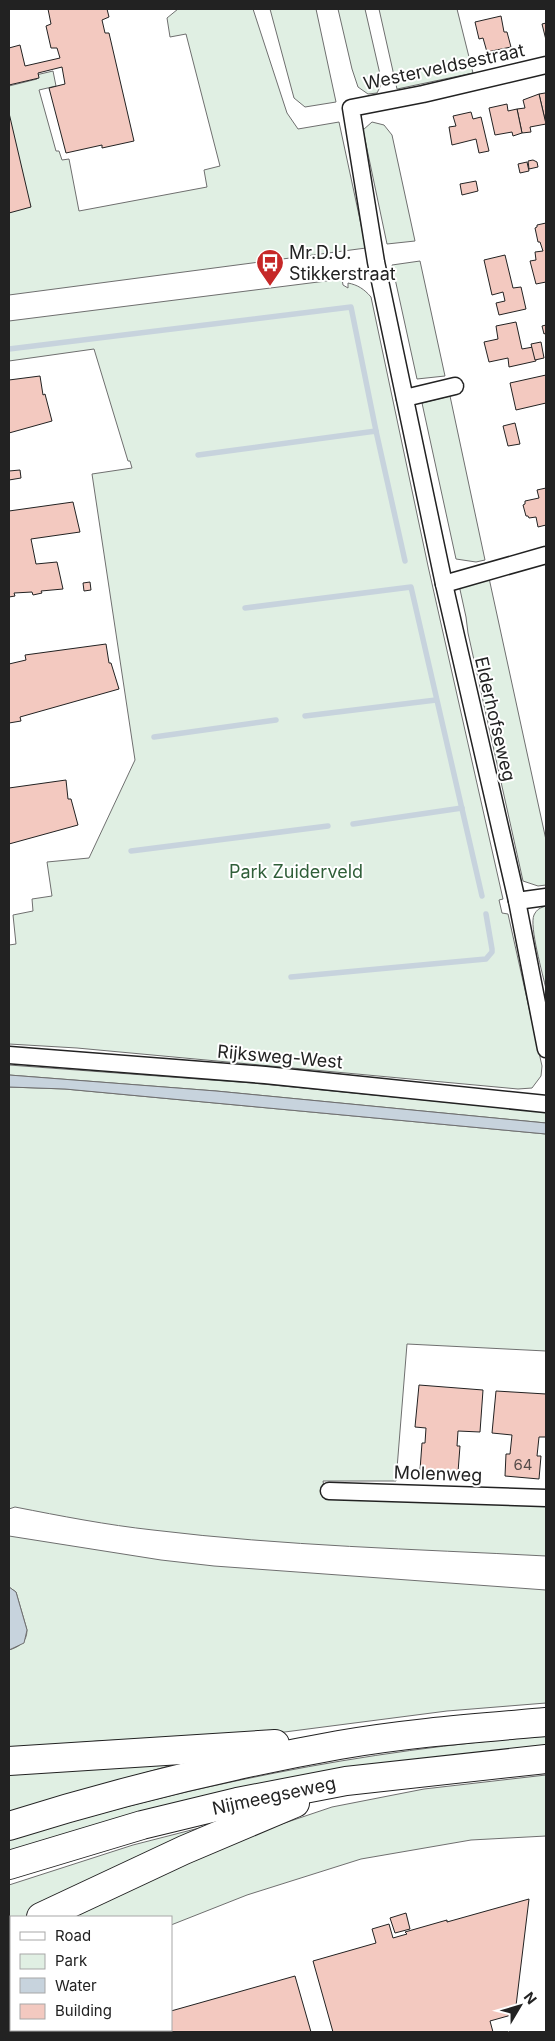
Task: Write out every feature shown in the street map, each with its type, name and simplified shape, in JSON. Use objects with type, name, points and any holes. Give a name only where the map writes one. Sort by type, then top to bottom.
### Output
[{"type":"highway","name":"Nijmeegseweg","points":[[9,1826],[74,1806],[143,1788],[246,1764],[341,1745],[469,1729],[546,1722]]},
{"type":"highway","points":[[9,1761],[265,1744],[341,1745]]},
{"type":"highway","name":"Nijmeegseweg","points":[[9,1865],[142,1825],[238,1802],[346,1781],[546,1759]]},
{"type":"highway","points":[[43,1916],[184,1850],[346,1781]]},
{"type":"street","name":"Westerveldsestraat","points":[[351,108],[423,94],[546,65]]},
{"type":"street","name":"Elderhofseweg","points":[[351,108],[376,262],[444,584],[517,901],[546,1049]]},
{"type":"street","points":[[405,398],[456,386]]},
{"type":"street","points":[[444,584],[546,555]]},
{"type":"street","points":[[517,901],[546,897]]},
{"type":"street","name":"Rijksweg-West","points":[[9,1055],[265,1075],[546,1104]]},
{"type":"street","name":"Molenweg","points":[[329,1491],[546,1498]]},
{"type":"green space","points":[[178,9],[253,9],[287,113],[298,129],[339,122],[366,248],[9,295],[9,212],[19,209],[9,154],[9,86],[37,79],[36,75],[53,71],[56,86],[39,90],[56,151],[59,151],[62,160],[69,159],[79,211],[207,187],[204,170],[220,166],[186,34],[170,37],[167,18]]},
{"type":"green space","points":[[270,9],[316,9],[336,102],[305,107],[294,98]]},
{"type":"green space","points":[[338,9],[365,9],[382,83],[377,93],[368,94],[358,87]]},
{"type":"green space","points":[[379,9],[457,9],[473,73],[397,89]]},
{"type":"green space","points":[[372,122],[384,125],[392,135],[415,241],[387,244],[363,130]]},
{"type":"green space","points":[[420,261],[445,376],[417,379],[392,265]]},
{"type":"green space","name":"Park Zuiderveld","points":[[342,279],[343,285],[348,288],[348,283],[355,285],[371,297],[428,566],[503,899],[499,900],[502,913],[508,914],[542,1066],[541,1076],[532,1088],[518,1089],[77,1048],[9,1044],[9,945],[16,944],[13,915],[33,911],[32,899],[52,896],[47,862],[89,858],[135,760],[92,474],[132,468],[130,461],[128,461],[94,349],[9,361],[9,321]]},
{"type":"green space","points":[[450,396],[485,560],[476,562],[456,559],[422,403]]},
{"type":"green space","points":[[489,578],[546,840],[546,885],[538,886],[523,881],[459,585]]},
{"type":"green space","points":[[546,906],[546,989],[535,940],[533,921],[536,911]]},
{"type":"green space","points":[[9,1065],[252,1083],[546,1112],[546,1123],[216,1091],[9,1075]]},
{"type":"green space","points":[[9,1087],[65,1089],[546,1134],[546,1351],[407,1344],[396,1481],[323,1481],[326,1499],[546,1504],[546,1556],[251,1540],[136,1528],[15,1507],[9,1509]]},
{"type":"green space","points":[[9,1536],[161,1560],[214,1566],[546,1590],[546,1703],[447,1711],[277,1733],[98,1741],[9,1749],[9,1650],[22,1643],[26,1638],[27,1630],[16,1592],[9,1587]]},
{"type":"green space","points":[[546,1736],[546,1747],[166,1806],[9,1851],[9,1840],[141,1803],[208,1787],[342,1761],[478,1742]]},
{"type":"green space","points":[[203,1756],[9,1812],[9,1770]]},
{"type":"green space","points":[[546,1775],[546,1836],[471,1840],[361,1859],[247,1895],[172,1925],[172,1916],[69,1916],[246,1836],[332,1807],[424,1789]]},
{"type":"green space","points":[[242,1817],[33,1916],[10,1916],[9,1928],[9,1885],[133,1845]]},
{"type":"green space","points":[[9,1944],[10,1944],[9,2004]]},
{"type":"water","points":[[9,1075],[216,1091],[546,1123],[546,1134],[65,1089],[9,1087]]},
{"type":"water","points":[[9,1587],[16,1592],[27,1630],[24,1643],[9,1650]]},
{"type":"building","points":[[48,9],[107,9],[109,17],[102,20],[105,33],[109,33],[134,141],[102,148],[102,145],[66,153],[49,88],[65,84],[62,67],[38,73],[39,78],[9,85],[9,48],[20,45],[25,66],[60,58],[57,48],[51,48],[46,26],[51,24]]},
{"type":"building","points":[[501,16],[504,32],[507,32],[511,47],[487,52],[483,38],[479,39],[475,22]]},
{"type":"building","points":[[546,23],[546,40],[542,24]]},
{"type":"building","points":[[546,93],[546,124],[539,94]]},
{"type":"building","points":[[539,94],[546,124],[530,127],[531,132],[522,133],[517,109],[525,108],[523,100]]},
{"type":"building","points":[[507,104],[508,111],[517,109],[522,133],[513,136],[512,132],[495,135],[489,108]]},
{"type":"building","points":[[471,112],[473,119],[481,117],[489,151],[479,153],[476,139],[452,145],[449,127],[456,126],[453,116]]},
{"type":"building","points":[[9,113],[31,207],[9,213]]},
{"type":"building","points":[[533,160],[537,162],[538,167],[529,169],[528,161]]},
{"type":"building","points":[[527,162],[529,171],[520,173],[518,164]]},
{"type":"building","points":[[476,181],[478,191],[462,195],[460,184]]},
{"type":"building","points":[[546,223],[546,282],[536,284],[530,261],[536,260],[535,252],[543,251],[540,242],[538,242],[535,228],[537,225]]},
{"type":"building","points":[[505,255],[513,288],[521,287],[526,309],[499,315],[496,303],[505,301],[503,292],[492,295],[484,260]]},
{"type":"building","points":[[516,322],[522,349],[533,347],[536,361],[509,367],[508,358],[489,362],[484,342],[498,339],[496,326]]},
{"type":"building","points":[[546,325],[546,333],[544,334],[542,326]]},
{"type":"building","points":[[541,342],[544,358],[535,360],[531,344]]},
{"type":"building","points":[[546,375],[546,403],[516,410],[510,383]]},
{"type":"building","points":[[40,376],[43,395],[45,394],[52,421],[9,433],[9,380]]},
{"type":"building","points":[[515,423],[520,444],[508,446],[503,426]]},
{"type":"building","points":[[20,470],[21,478],[9,480],[9,471]]},
{"type":"building","points":[[546,488],[546,525],[538,527],[536,517],[529,518],[526,516],[523,505],[525,501],[539,498],[537,490]]},
{"type":"building","points":[[73,502],[80,532],[31,539],[36,564],[57,562],[63,589],[41,591],[42,593],[33,595],[32,592],[14,593],[15,596],[9,597],[9,511]]},
{"type":"building","points":[[90,582],[91,590],[84,591],[83,583]]},
{"type":"building","points":[[106,644],[109,663],[111,663],[119,689],[20,717],[21,721],[9,723],[9,664],[26,660],[25,655]]},
{"type":"building","points":[[66,780],[68,799],[71,799],[78,825],[9,844],[9,788]]},
{"type":"building","points":[[419,1385],[483,1390],[480,1432],[458,1431],[457,1446],[460,1446],[458,1472],[420,1470],[422,1443],[425,1443],[426,1428],[415,1427]]},
{"type":"building","points":[[496,1391],[546,1394],[546,1437],[539,1437],[537,1456],[541,1456],[539,1479],[505,1476],[506,1454],[510,1454],[512,1435],[492,1433]]},
{"type":"building","points":[[529,1899],[515,2014],[490,2021],[493,2032],[333,2032],[313,1961],[376,1943],[372,1929],[389,1924],[393,1938],[407,1934],[405,1932]]},
{"type":"building","points":[[406,1913],[410,1929],[395,1933],[390,1918]]},
{"type":"building","points":[[295,1976],[311,2032],[109,2031],[172,2031],[172,2011]]},
{"type":"waterway","points":[[9,349],[351,307],[376,431]]},
{"type":"waterway","points":[[198,455],[376,431],[405,561]]},
{"type":"waterway","points":[[245,608],[411,587],[482,896]]},
{"type":"waterway","points":[[305,716],[436,700]]},
{"type":"waterway","points":[[154,737],[276,720]]},
{"type":"waterway","points":[[353,824],[462,808]]},
{"type":"waterway","points":[[131,851],[328,826]]},
{"type":"waterway","points":[[291,977],[486,959],[492,952],[486,914]]},
{"type":"place","name":"Mr.D.U. Stikkerstraat","points":[[270,287]]}]
